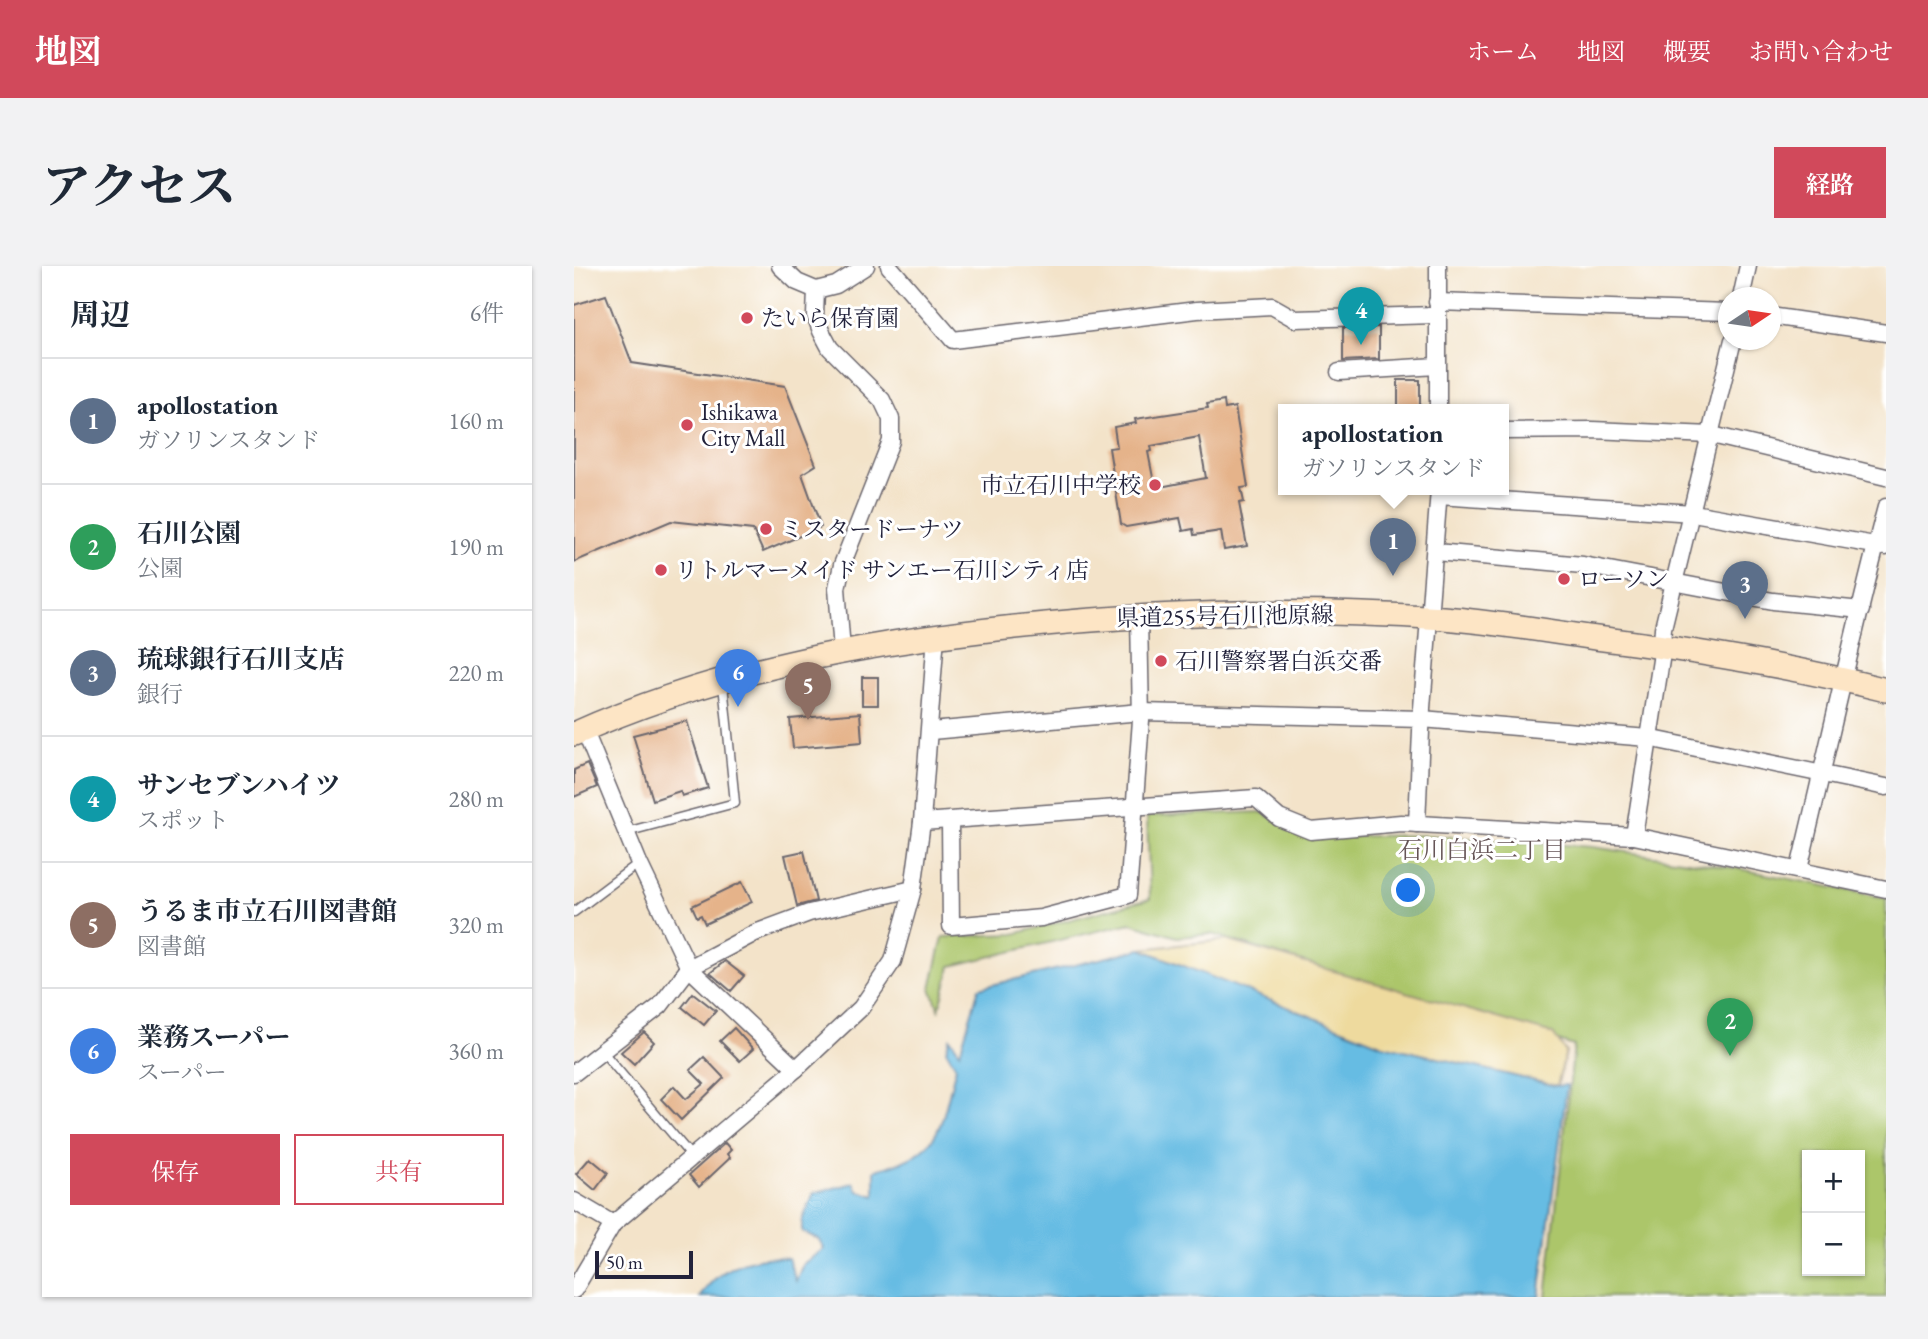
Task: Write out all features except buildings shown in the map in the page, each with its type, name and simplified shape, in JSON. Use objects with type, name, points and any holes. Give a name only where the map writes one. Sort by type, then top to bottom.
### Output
[{"type":"main road","name":"県道255号石川池原線","points":[[579,731],[723,680],[842,650],[936,635],[1139,616],[1315,614],[1430,618],[1660,646],[1886,690]]},
{"type":"street","points":[[780,266],[797,282],[816,290],[836,285],[866,266]]},
{"type":"street","points":[[889,266],[953,340],[1197,310],[1272,306],[1295,318],[1436,309],[1718,312]]},
{"type":"street","points":[[1438,266],[1438,404]]},
{"type":"street","points":[[1743,287],[1748,266]]},
{"type":"street","points":[[816,290],[815,315],[830,348],[882,400],[891,419],[891,441],[842,565],[837,588],[842,650]]},
{"type":"street","points":[[1781,318],[1886,333]]},
{"type":"street","points":[[1633,836],[1661,660],[1660,646],[1712,435],[1730,350]]},
{"type":"street","points":[[1339,372],[1437,366]]},
{"type":"street","points":[[1509,431],[1591,430],[1712,435],[1886,477]]},
{"type":"street","points":[[1417,824],[1439,495]]},
{"type":"street","points":[[1464,495],[1693,513],[1881,546]]},
{"type":"street","points":[[1799,869],[1837,696],[1844,680],[1861,610],[1881,546],[1886,507]]},
{"type":"street","points":[[1436,551],[1583,565],[1675,580],[1773,601],[1861,610]]},
{"type":"street","points":[[950,821],[951,926],[1041,918],[1128,895],[1141,712],[1139,616]]},
{"type":"street","points":[[574,1290],[613,1224],[796,1069],[861,1008],[893,961],[913,888],[922,822],[931,732],[936,635]]},
{"type":"street","points":[[931,732],[1141,712],[1422,719],[1648,738],[1820,771],[1886,788]]},
{"type":"street","points":[[579,731],[689,968],[796,1069]]},
{"type":"street","points":[[922,822],[1256,799],[1279,818],[1311,831],[1417,824],[1633,836],[1886,889]]},
{"type":"street","points":[[574,1073],[660,1006],[689,968],[755,933],[809,913],[913,888]]},
{"type":"street","points":[[574,1201],[613,1224]]},
{"type":"lane","points":[[626,832],[735,803],[723,680]]},
{"type":"lane","points":[[574,912],[639,863]]},
{"type":"lane","points":[[602,1051],[692,1157]]},
{"type":"green space","points":[[1261,812],[1312,837],[1428,835],[1593,847],[1735,868],[1886,898],[1886,1297],[1546,1297],[1574,1046],[1212,934],[1177,937],[1131,923],[951,966],[939,1010],[931,988],[943,937],[1014,934],[1150,899],[1147,816]]},
{"type":"sand","points":[[1226,940],[1553,1034],[1566,1052],[1557,1086],[1383,1045],[1141,949]]},
{"type":"water","points":[[1141,949],[1383,1045],[1556,1086],[1567,1085],[1539,1297],[700,1297],[717,1277],[727,1270],[762,1258],[788,1258],[796,1281],[803,1264],[824,1249],[819,1239],[802,1232],[802,1220],[814,1193],[854,1183],[858,1191],[875,1196],[875,1170],[898,1163],[926,1146],[941,1122],[956,1067],[946,1050],[950,1038],[960,1052],[979,988]]},
{"type":"place","name":"たいら保育園","points":[[747,318]]},
{"type":"place","name":"サンセブンハイツ","points":[[1361,345]]},
{"type":"place","name":"Ishikawa City Mall","points":[[687,425]]},
{"type":"place","name":"市立石川中学校","points":[[1155,485]]},
{"type":"place","name":"ミスタードーナツ","points":[[766,529]]},
{"type":"place","name":"リトルマーメイド サンエー石川シティ店","points":[[661,570]]},
{"type":"place","name":"apollostation","points":[[1393,576]]},
{"type":"place","name":"ローソン","points":[[1564,579]]},
{"type":"place","name":"琉球銀行石川支店","points":[[1745,619]]},
{"type":"place","name":"石川警察署白浜交番","points":[[1161,661]]},
{"type":"place","name":"業務スーパー","points":[[738,707]]},
{"type":"place","name":"うるま市立石川図書館","points":[[808,720]]},
{"type":"place","name":"石川公園","points":[[1730,1056]]},
{"type":"district","name":"石川白浜二丁目","points":[[1482,850]]}]
